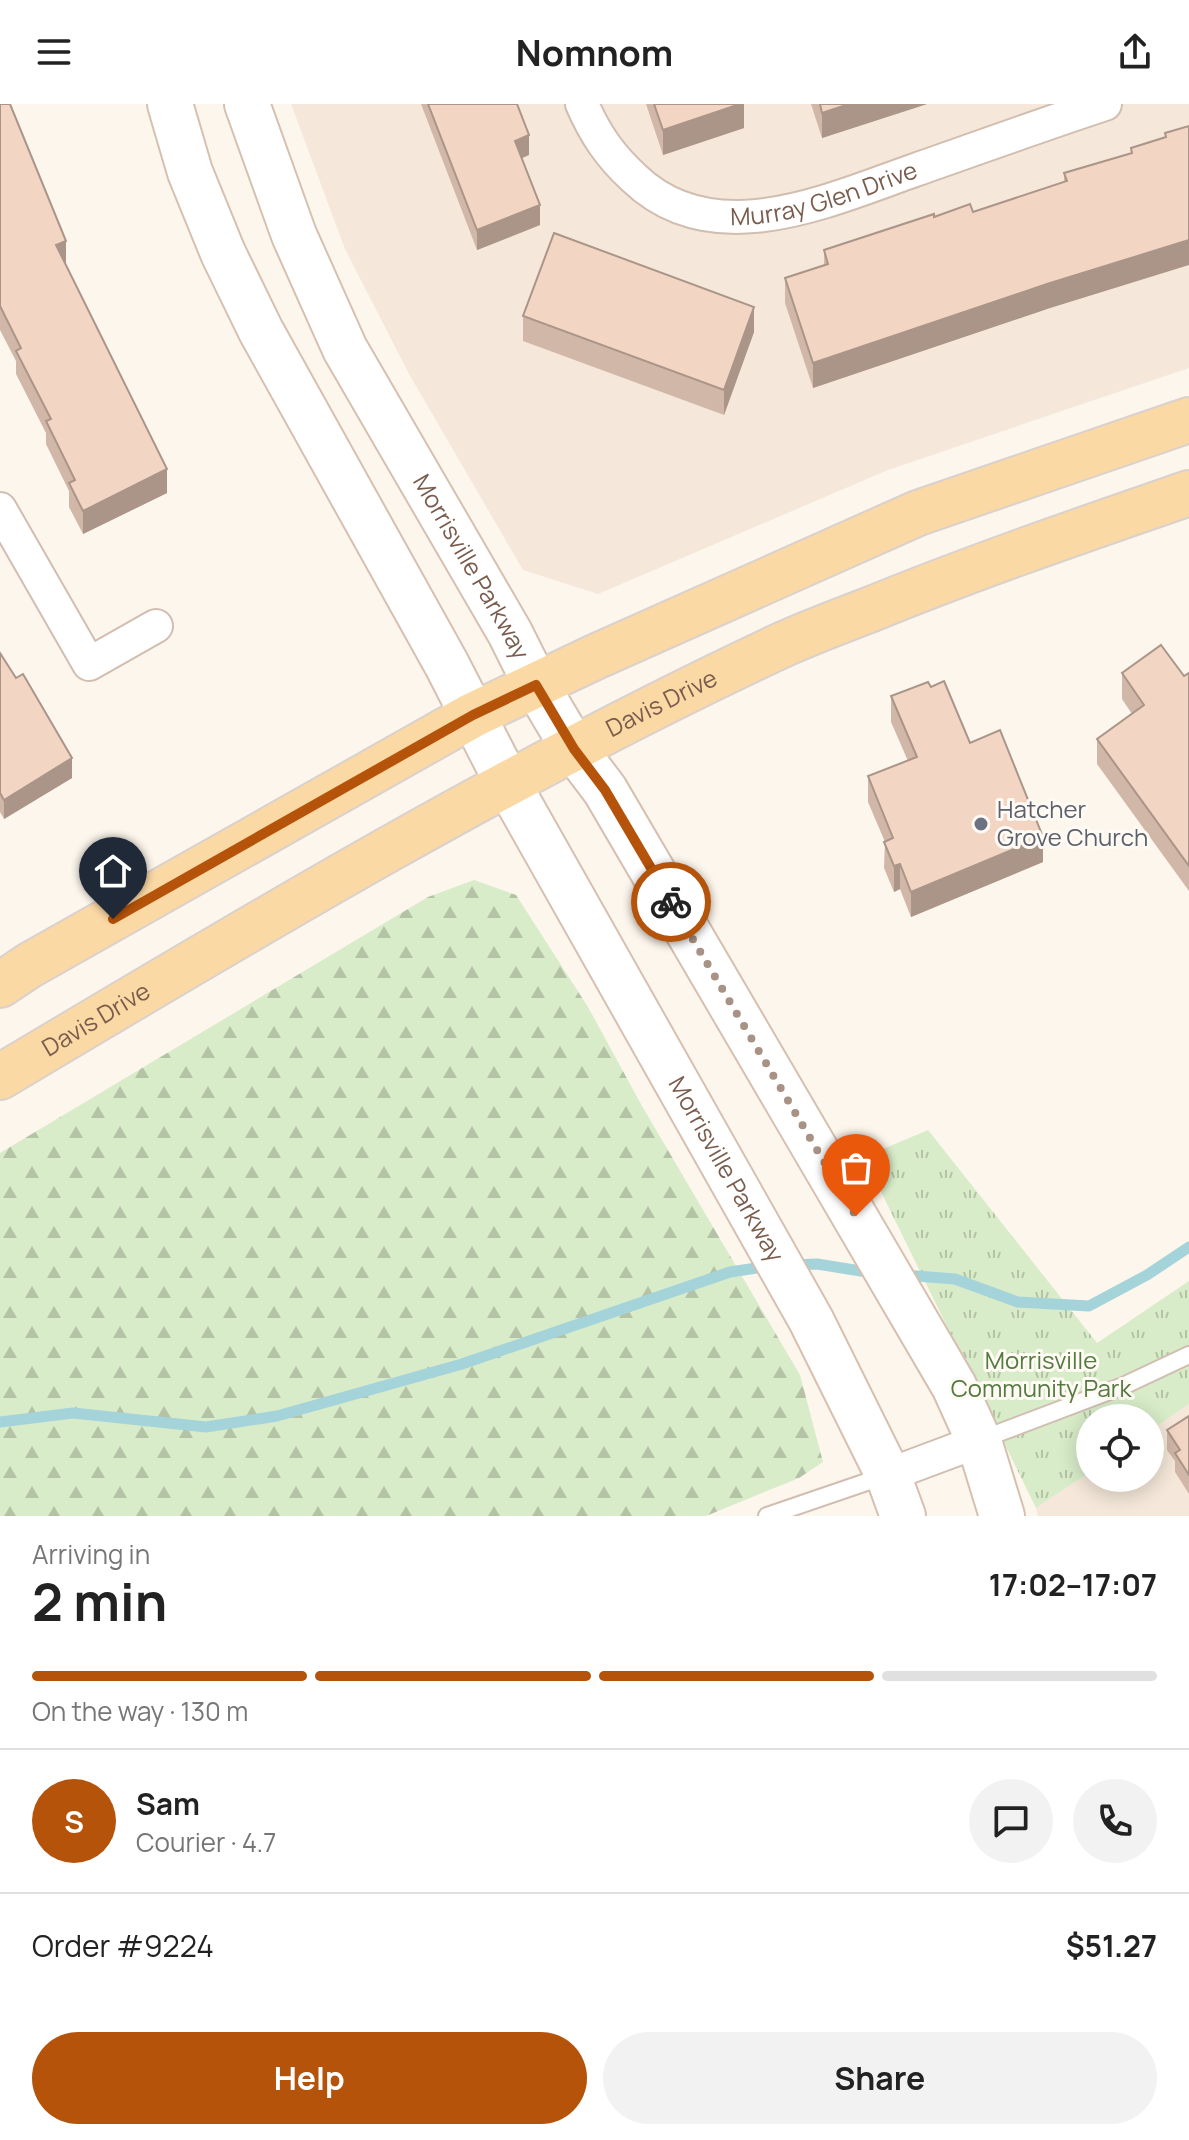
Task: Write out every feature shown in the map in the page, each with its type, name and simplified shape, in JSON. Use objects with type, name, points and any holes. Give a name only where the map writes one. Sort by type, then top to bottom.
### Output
[{"type":"main road","name":"Morrisville Parkway","points":[[170,104],[190,172],[223,253],[261,331],[507,782],[811,1320],[888,1475],[903,1516]]},
{"type":"main road","name":"Morrisville Parkway","points":[[247,104],[294,235],[345,349],[510,633],[536,685],[574,749],[605,790],[954,1386],[979,1441],[1002,1516]]},
{"type":"main road","points":[[0,985],[30,965],[473,715],[536,685],[918,513],[1189,420]]},
{"type":"main road","name":"Davis Drive","points":[[0,1077],[204,955],[507,782],[785,643],[971,568],[1189,493]]},
{"type":"street","name":"Murray Glen Drive","points":[[582,104],[593,131],[614,159],[644,188],[669,203],[700,215],[738,218],[776,214],[856,190],[1105,104]]},
{"type":"street","points":[[0,509],[89,664],[156,626]]},
{"type":"street","points":[[888,1475],[979,1441]]},
{"type":"lane","points":[[979,1441],[1123,1386],[1189,1355]]},
{"type":"lane","points":[[767,1516],[888,1475]]},
{"type":"shaded area","points":[[291,104],[1189,104],[1189,368],[888,470],[598,594],[523,570],[409,374],[345,249]]},
{"type":"shaded area","points":[[1189,1404],[1189,1516],[1038,1516],[1036,1508],[1076,1481],[1076,1492],[1164,1492],[1164,1421]]},
{"type":"green space","points":[[474,880],[516,895],[588,1007],[642,1106],[800,1375],[823,1462],[799,1478],[706,1516],[0,1516],[0,1153],[428,897]]},
{"type":"green space","name":"Morrisville Community Park","points":[[928,1130],[1097,1343],[1189,1281],[1189,1404],[1164,1421],[1164,1404],[1076,1404],[1076,1481],[1036,1508],[864,1157]]},
{"type":"building","points":[[0,104],[10,104],[66,241],[56,245],[167,469],[83,511],[69,483],[75,480],[46,421],[51,419],[16,351],[21,348],[0,306]]},
{"type":"building","points":[[428,104],[517,104],[529,135],[515,141],[540,205],[477,230]]},
{"type":"building","points":[[654,104],[740,104],[663,130]]},
{"type":"building","points":[[820,104],[849,104],[822,113]]},
{"type":"building","points":[[1189,126],[1189,240],[813,363],[785,278],[828,264],[824,250],[934,214],[934,217],[970,204],[973,212],[1067,181],[1064,173],[1132,153],[1131,148]]},
{"type":"building","points":[[554,233],[754,307],[724,390],[523,316]]},
{"type":"building","points":[[1161,645],[1184,676],[1189,673],[1189,866],[1097,739],[1144,705],[1122,673]]},
{"type":"building","points":[[0,653],[16,678],[23,674],[72,758],[4,800],[0,793]]},
{"type":"building","points":[[944,681],[970,743],[1000,730],[1043,837],[911,892],[900,864],[894,866],[884,842],[893,838],[868,776],[917,757],[891,696],[928,682],[931,687]]},
{"type":"building","points":[[1189,1416],[1189,1475],[1175,1453],[1180,1450],[1167,1430]]},
{"type":"waterway","points":[[903,1275],[955,1279],[1018,1302],[1089,1306],[1147,1275],[1189,1247]]},
{"type":"waterway","points":[[792,1265],[817,1264],[873,1273]]},
{"type":"waterway","points":[[0,1422],[73,1413],[206,1427],[277,1416],[462,1364],[730,1272],[770,1266]]},
{"type":"way so far","points":[[671,902],[856,1216]]},
{"type":"place","name":"Hatcher Grove Church","points":[[981,824]]},
{"type":"route","points":[[113,919],[473,715],[536,685],[574,749],[605,790],[671,902]]}]
